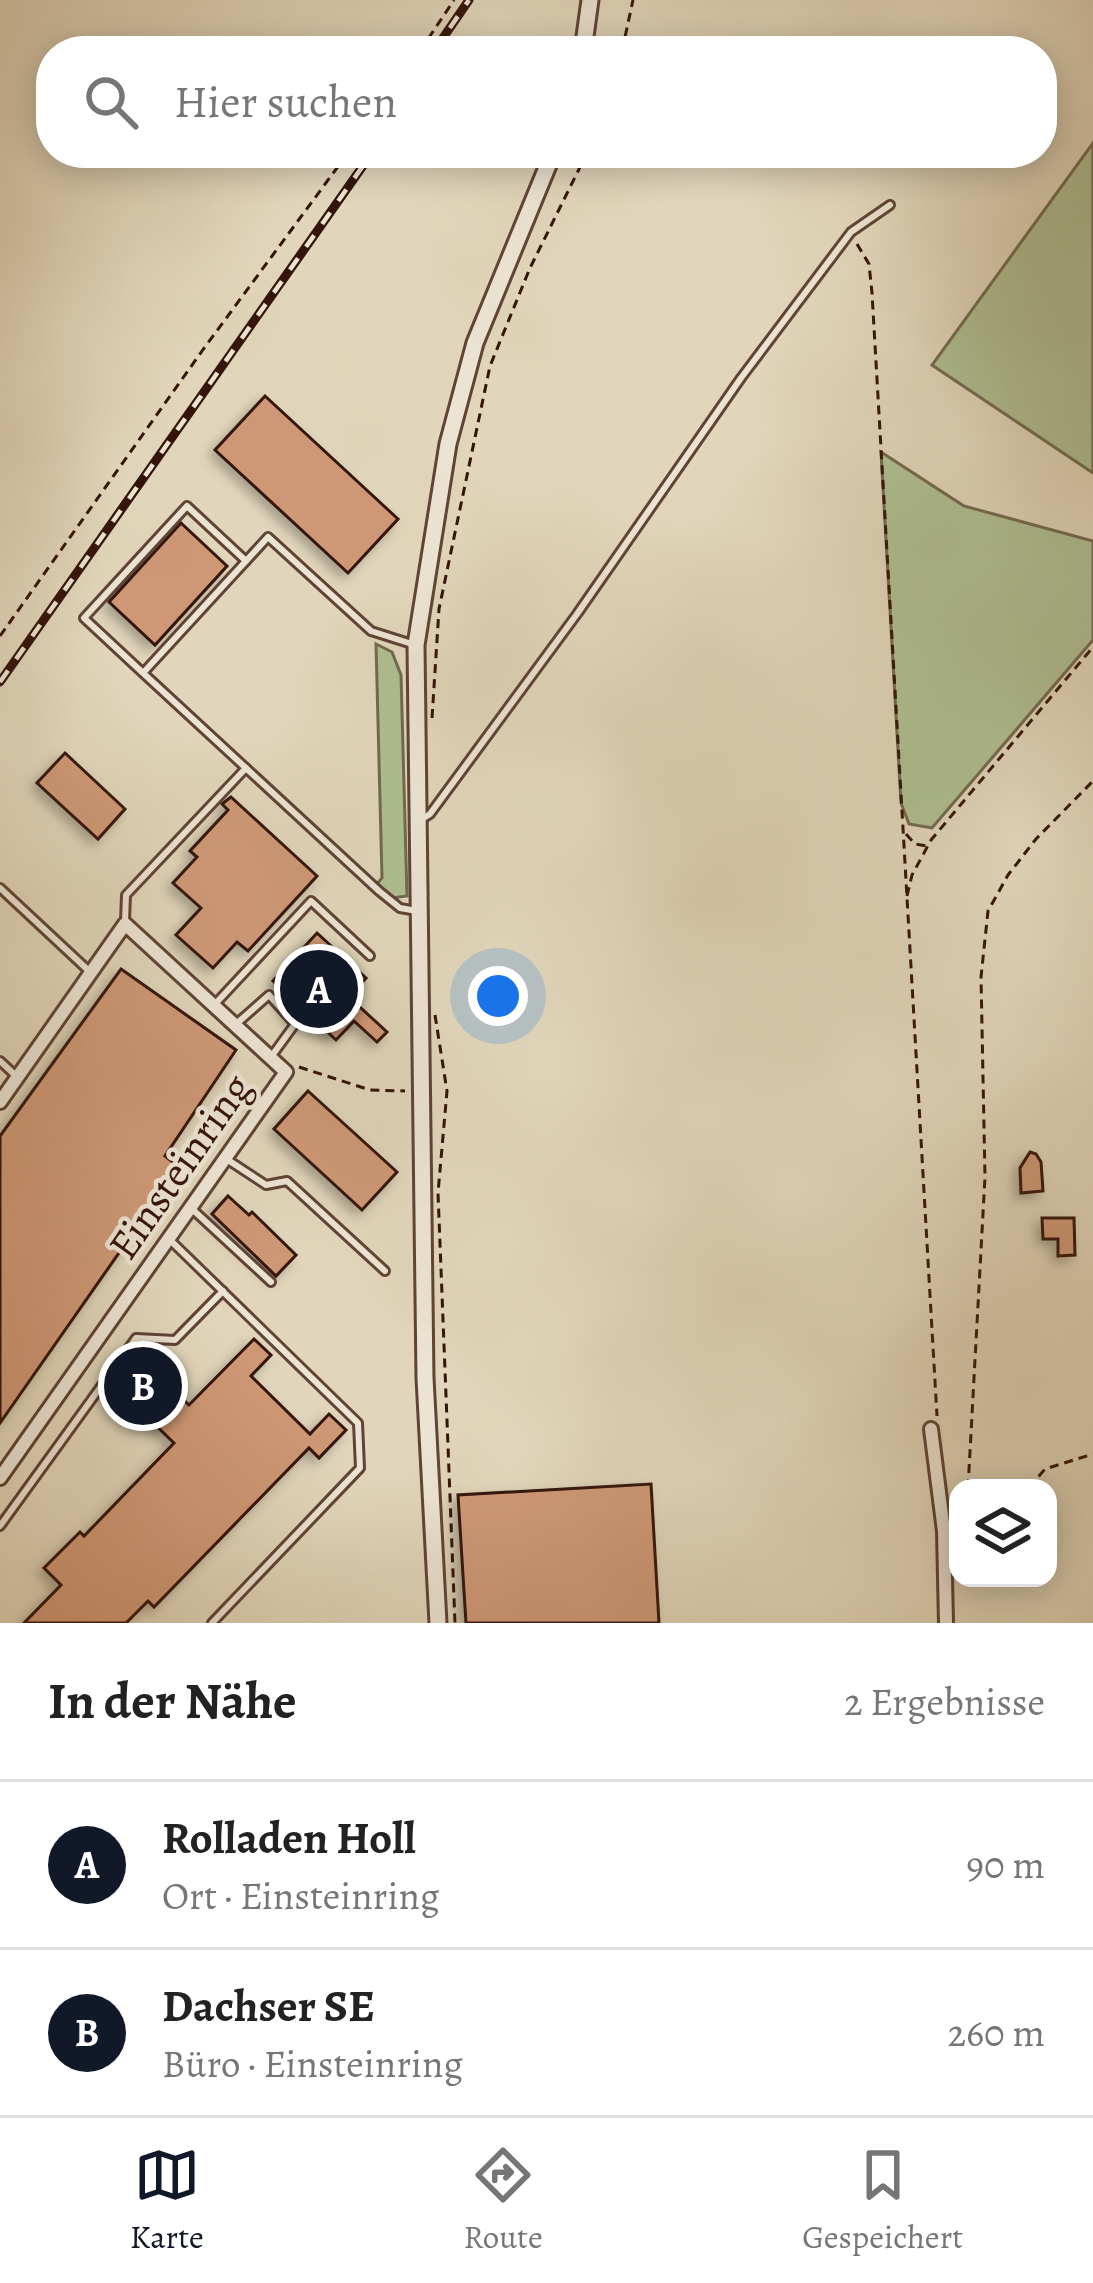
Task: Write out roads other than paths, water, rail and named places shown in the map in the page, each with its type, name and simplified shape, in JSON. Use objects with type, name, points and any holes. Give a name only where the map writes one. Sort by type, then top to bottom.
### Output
[{"type":"street","points":[[585,36],[590,0]]},
{"type":"street","points":[[439,1623],[425,1378],[416,645],[448,444],[475,343],[547,168]]},
{"type":"street","points":[[0,1102],[125,924]]},
{"type":"street","name":"Einsteinring","points":[[0,1478],[286,1072],[125,924]]},
{"type":"street","points":[[931,1429],[944,1531],[946,1623]]},
{"type":"lane","points":[[418,820],[430,814],[484,741],[851,232],[890,205]]},
{"type":"lane","points":[[246,561],[187,506],[84,618],[380,891],[400,908],[417,911]]},
{"type":"lane","points":[[143,673],[268,537],[371,631],[416,645]]},
{"type":"lane","points":[[125,924],[127,896],[247,768]]},
{"type":"lane","points":[[0,888],[91,973]]},
{"type":"lane","points":[[213,1005],[310,901],[370,956]]},
{"type":"lane","points":[[235,1025],[269,995],[295,1024],[271,1058]]},
{"type":"lane","points":[[0,1061],[17,1078]]},
{"type":"lane","points":[[225,1158],[266,1185],[287,1181],[386,1270]]},
{"type":"lane","points":[[190,1208],[272,1282]]},
{"type":"lane","points":[[169,1239],[358,1423],[360,1468],[212,1623]]},
{"type":"lane","points":[[0,1526],[136,1338],[175,1340],[223,1291]]},
{"type":"railway","points":[[444,36],[469,0]]},
{"type":"railway","points":[[0,682],[361,168]]},
{"type":"place","name":"Rolladen Holl","points":[[319,989]]},
{"type":"place","name":"Dachser SE","points":[[143,1386]]}]
